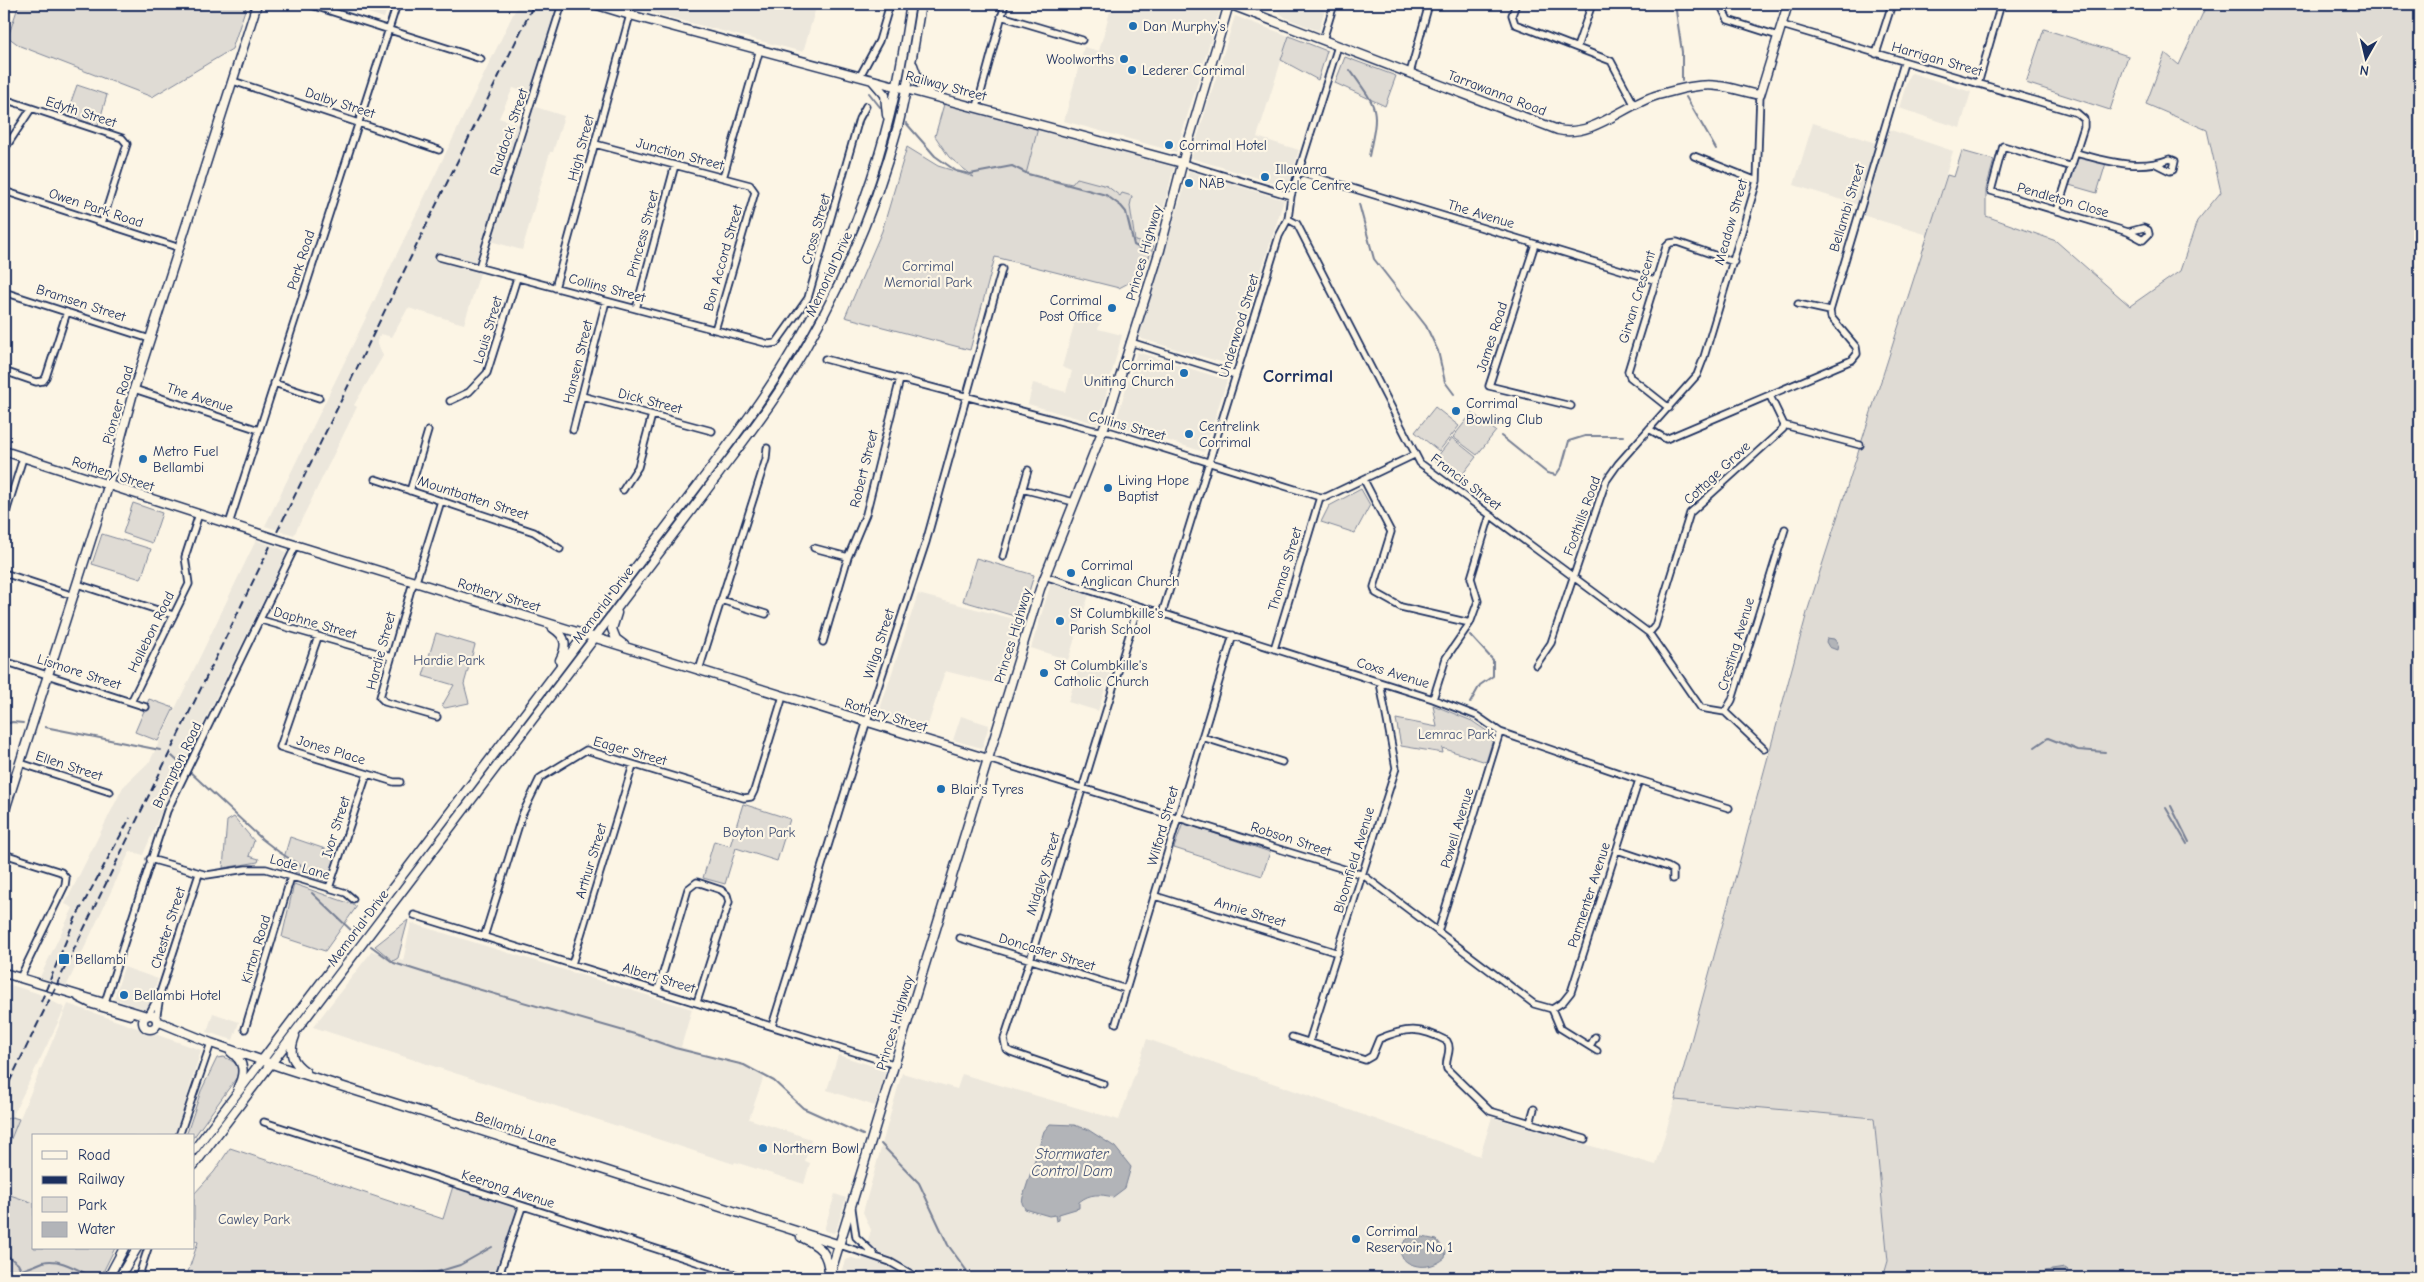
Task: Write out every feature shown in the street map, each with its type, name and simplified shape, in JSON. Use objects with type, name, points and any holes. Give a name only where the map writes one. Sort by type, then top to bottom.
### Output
[{"type":"main road","name":"Pioneer Road","points":[[4,813],[109,486],[134,389],[257,4]]},
{"type":"main road","name":"Railway Street","points":[[594,4],[1182,163]]},
{"type":"main road","name":"Memorial Drive","points":[[195,1149],[555,671],[585,635],[738,432],[791,354],[821,300],[847,245],[869,186],[886,132],[897,86],[911,4]]},
{"type":"main road","name":"Memorial Drive","points":[[195,1164],[767,409],[816,329],[844,275],[870,214],[889,156],[907,88],[921,4]]},
{"type":"main road","name":"Tarrawanna Road","points":[[1228,4],[1564,131],[1585,129],[1656,95],[1707,85],[1760,95]]},
{"type":"main road","name":"Princes Highway","points":[[829,1278],[896,1065],[1044,576],[1103,431],[1160,250],[1182,163],[1228,4]]},
{"type":"main road","name":"Meadow Street","points":[[1760,95],[1788,4]]},
{"type":"main road","points":[[912,55],[917,79],[924,90],[934,96]]},
{"type":"main road","points":[[871,79],[885,95],[886,132]]},
{"type":"main road","name":"Rothery Street","points":[[4,451],[285,542],[988,759]]},
{"type":"main road","points":[[626,596],[612,627],[616,639],[629,649]]},
{"type":"main road","points":[[542,622],[560,633],[565,641],[566,648],[555,671]]},
{"type":"main road","points":[[4,973],[113,1008],[148,1016],[185,1033]]},
{"type":"main road","points":[[113,1008],[130,1016],[148,1029],[185,1033]]},
{"type":"main road","points":[[144,1025],[144,1019],[148,1016]]},
{"type":"main road","points":[[152,1029],[156,1020]]},
{"type":"main road","points":[[302,1023],[293,1042],[291,1057],[295,1063],[313,1077]]},
{"type":"main road","name":"Bellambi Lane","points":[[185,1033],[313,1077],[840,1245]]},
{"type":"main road","points":[[223,1047],[238,1058],[244,1071],[240,1084],[229,1104]]},
{"type":"main road","points":[[771,1223],[823,1250],[828,1262],[829,1278]]},
{"type":"main road","points":[[109,1277],[123,1250]]},
{"type":"main road","points":[[119,1278],[136,1250]]},
{"type":"street","points":[[308,4],[481,59]]},
{"type":"street","name":"Park Road","points":[[229,524],[397,4]]},
{"type":"street","name":"Ruddock Street","points":[[479,268],[562,4]]},
{"type":"street","points":[[860,76],[879,41],[890,4]]},
{"type":"street","points":[[977,107],[1005,4]]},
{"type":"street","points":[[1323,40],[1334,4]]},
{"type":"street","points":[[1410,74],[1429,4]]},
{"type":"street","points":[[1516,4],[1512,15],[1515,24],[1611,61],[1634,104]]},
{"type":"street","points":[[1577,47],[1592,4]]},
{"type":"street","points":[[1720,4],[1728,20],[1778,36]]},
{"type":"street","points":[[1876,54],[1892,4]]},
{"type":"street","points":[[1978,84],[2001,4]]},
{"type":"street","name":"High Street","points":[[555,288],[630,15]]},
{"type":"street","points":[[1001,16],[1082,40]]},
{"type":"street","name":"Harrigan Street","points":[[1782,25],[2077,113],[2084,120],[2084,127],[2076,153]]},
{"type":"street","name":"Underwood Street","points":[[1162,614],[1279,236],[1288,219],[1291,196],[1338,46]]},
{"type":"street","points":[[723,178],[760,49]]},
{"type":"street","name":"Bellambi Street","points":[[1830,311],[1904,62]]},
{"type":"street","name":"Dalby Street","points":[[233,81],[439,150]]},
{"type":"street","name":"Meadow Street","points":[[1650,429],[1697,375],[1734,262],[1757,181],[1760,95]]},
{"type":"street","name":"Edyth Street","points":[[4,98],[31,109],[122,138],[127,144],[102,223]]},
{"type":"street","name":"Cross Street","points":[[769,344],[779,341],[808,298],[859,120],[866,106]]},
{"type":"street","points":[[4,150],[31,109]]},
{"type":"street","name":"Junction Street","points":[[595,144],[750,185],[755,192]]},
{"type":"street","name":"Pendleton Close","points":[[2072,167],[2003,146],[1990,191],[2128,232]]},
{"type":"street","points":[[2057,212],[2076,153],[2110,162],[2156,164]]},
{"type":"street","points":[[1694,156],[1757,181]]},
{"type":"street","name":"Railway Street","points":[[1182,163],[1291,196]]},
{"type":"street","name":"Princess Street","points":[[636,309],[675,165]]},
{"type":"street","name":"The Avenue","points":[[1299,172],[1654,280]]},
{"type":"street","name":"Owen Park Road","points":[[4,191],[180,248]]},
{"type":"street","name":"Bon Accord Street","points":[[715,330],[755,192]]},
{"type":"street","name":"Francis Street","points":[[1288,219],[1297,224],[1414,455],[1420,463],[1649,633]]},
{"type":"street","name":"Girvan Crescent","points":[[1669,408],[1630,378],[1628,371],[1654,280],[1666,247],[1670,243],[1677,242],[1734,262]]},
{"type":"street","name":"James Road","points":[[1535,244],[1489,386],[1571,406]]},
{"type":"street","name":"Collins Street","points":[[439,257],[769,344]]},
{"type":"street","name":"Wilga Street","points":[[772,1026],[867,722],[926,542],[965,396],[1002,269]]},
{"type":"street","name":"Louis Street","points":[[450,401],[469,392],[487,373],[517,278]]},
{"type":"street","name":"Bramsen Street","points":[[4,292],[150,339]]},
{"type":"street","name":"Hansen Street","points":[[573,430],[606,301]]},
{"type":"street","points":[[1650,429],[1666,439],[1852,360],[1857,354],[1856,347],[1831,317],[1830,311],[1798,304]]},
{"type":"street","points":[[4,371],[36,382],[43,381],[46,377],[67,312]]},
{"type":"street","points":[[1130,342],[1236,375]]},
{"type":"street","name":"Collins Street","points":[[825,359],[1093,430],[1103,431],[1320,497]]},
{"type":"street","name":"Robert Street","points":[[823,642],[848,557],[866,516],[900,379]]},
{"type":"street","points":[[274,383],[319,398]]},
{"type":"street","name":"The Avenue","points":[[134,389],[259,430]]},
{"type":"street","name":"Dick Street","points":[[582,396],[712,431]]},
{"type":"street","points":[[1770,396],[1784,425],[1860,445]]},
{"type":"street","points":[[622,490],[638,467],[652,415]]},
{"type":"street","name":"Cottage Grove","points":[[1649,633],[1655,626],[1690,513],[1783,429],[1784,425]]},
{"type":"street","name":"Foothills Road","points":[[1536,665],[1551,643],[1606,481],[1618,464],[1650,429]]},
{"type":"street","points":[[410,491],[428,431]]},
{"type":"street","points":[[699,670],[768,448]]},
{"type":"street","points":[[1320,497],[1326,497],[1414,455]]},
{"type":"street","points":[[4,519],[24,458]]},
{"type":"street","points":[[1003,557],[1028,470]]},
{"type":"street","name":"Mountbatten Street","points":[[375,479],[534,532],[560,549]]},
{"type":"street","points":[[1364,480],[1390,532],[1374,587],[1376,593],[1401,607],[1470,623]]},
{"type":"street","points":[[1022,489],[1074,502]]},
{"type":"street","name":"Thomas Street","points":[[1274,649],[1320,497]]},
{"type":"street","name":"Hardie Street","points":[[437,717],[385,702],[382,699],[381,689],[441,502]]},
{"type":"street","name":"Hollebon Road","points":[[130,702],[189,584],[185,557],[199,514]]},
{"type":"street","points":[[1433,699],[1446,658],[1470,623],[1478,601],[1471,578],[1490,515]]},
{"type":"street","name":"Cresting Avenue","points":[[1649,633],[1701,708],[1725,712],[1732,700],[1786,529]]},
{"type":"street","name":"Brompton Road","points":[[104,1005],[167,811],[296,545]]},
{"type":"street","points":[[814,548],[848,557]]},
{"type":"street","points":[[4,573],[74,596]]},
{"type":"street","name":"Coxs Avenue","points":[[1044,576],[1433,699],[1477,716],[1500,732],[1639,780],[1729,808]]},
{"type":"street","points":[[77,584],[173,615]]},
{"type":"street","points":[[721,600],[766,614]]},
{"type":"street","name":"Midgley Street","points":[[1104,1084],[1011,1052],[1006,1049],[1004,1040],[1138,606]]},
{"type":"street","name":"Daphne Street","points":[[260,620],[391,657]]},
{"type":"street","name":"Wilford Street","points":[[1116,1023],[1233,635]]},
{"type":"street","name":"Jones Place","points":[[318,637],[280,747],[366,774],[400,782]]},
{"type":"street","name":"Lismore Street","points":[[4,661],[146,707]]},
{"type":"street","name":"Bloomfield Avenue","points":[[1309,1042],[1396,768],[1380,683]]},
{"type":"street","name":"Eager Street","points":[[484,937],[522,815],[540,778],[586,750],[744,798],[751,797],[783,696]]},
{"type":"street","points":[[1725,712],[1764,749]]},
{"type":"street","name":"Powell Avenue","points":[[1438,932],[1500,732]]},
{"type":"street","points":[[1202,737],[1282,762]]},
{"type":"street","name":"Robson Street","points":[[988,759],[1178,816],[1363,875],[1534,1004],[1552,1009]]},
{"type":"street","name":"Ellen Street","points":[[20,763],[110,792]]},
{"type":"street","name":"Arthur Street","points":[[572,964],[633,765]]},
{"type":"street","name":"Ivor Street","points":[[329,888],[366,774]]},
{"type":"street","name":"Parmenter Avenue","points":[[1552,1009],[1563,1002],[1571,992],[1639,780]]},
{"type":"street","points":[[1617,850],[1673,870]]},
{"type":"street","points":[[4,854],[63,873],[66,878],[65,885],[20,978]]},
{"type":"street","name":"Lode Lane","points":[[150,859],[198,874],[215,875],[255,868],[346,893],[353,899]]},
{"type":"street","points":[[1673,870],[1679,865]]},
{"type":"street","points":[[1673,870],[1673,880]]},
{"type":"street","name":"Chester Street","points":[[161,990],[198,874]]},
{"type":"street","name":"Kirton Road","points":[[245,1028],[291,877]]},
{"type":"street","points":[[658,990],[688,889],[697,882],[721,890],[727,895],[729,902],[697,1002]]},
{"type":"street","name":"Annie Street","points":[[1155,896],[1338,953]]},
{"type":"street","name":"Albert Street","points":[[414,916],[896,1065]]},
{"type":"street","name":"Doncaster Street","points":[[960,938],[1126,989]]},
{"type":"street","points":[[148,1016],[161,990]]},
{"type":"street","points":[[156,1020],[161,990]]},
{"type":"street","points":[[74,995],[92,1005],[130,1016]]},
{"type":"street","points":[[1552,1009],[1560,1028],[1597,1050]]},
{"type":"street","points":[[1292,1036],[1365,1060],[1372,1056],[1379,1039],[1399,1030],[1430,1032],[1448,1041],[1450,1048],[1447,1070],[1487,1110],[1585,1139]]},
{"type":"street","points":[[1590,1046],[1595,1037]]},
{"type":"street","points":[[180,1134],[211,1043]]},
{"type":"street","points":[[1530,1122],[1534,1109]]},
{"type":"street","name":"Keerong Avenue","points":[[264,1122],[736,1277],[746,1278]]},
{"type":"street","points":[[498,1278],[522,1207]]},
{"type":"street","points":[[852,1208],[856,1237],[878,1257]]},
{"type":"street","points":[[840,1245],[878,1257],[918,1278]]},
{"type":"street","points":[[138,1278],[147,1250]]},
{"type":"shaded area","points":[[371,4],[389,4],[384,18],[368,13]]},
{"type":"shaded area","points":[[518,4],[567,4],[539,96],[513,88],[499,118],[519,125],[526,104],[564,116],[553,152],[550,152],[522,250],[490,241],[464,324],[408,308],[392,337],[381,334],[377,341],[383,356],[354,405],[357,407],[294,535],[265,526]]},
{"type":"shaded area","points":[[618,4],[817,4],[803,52]]},
{"type":"shaded area","points":[[1112,4],[1199,4],[1220,10],[1176,152],[1064,121],[1084,47],[1099,51]]},
{"type":"shaded area","points":[[1269,4],[1326,4],[1319,31],[1286,18]]},
{"type":"shaded area","points":[[1235,16],[1289,36],[1257,137],[1299,150],[1288,187],[1191,158]]},
{"type":"shaded area","points":[[1912,73],[1971,92],[1960,128],[1899,108],[1909,75]]},
{"type":"shaded area","points":[[1813,123],[1879,144],[1885,128],[1953,151],[1928,235],[1859,214],[1861,206],[1794,185]]},
{"type":"shaded area","points":[[1038,128],[1174,167],[1154,246],[1135,241],[1130,205],[1132,197],[1121,196],[1106,186],[1072,184],[1026,174]]},
{"type":"shaded area","points":[[1189,171],[1284,200],[1231,365],[1142,339],[1139,335]]},
{"type":"shaded area","points":[[1075,312],[1101,319],[1098,329],[1122,335],[1098,424],[1028,404],[1033,383],[1066,392],[1072,371],[1062,367],[1074,325],[1072,324]]},
{"type":"shaded area","points":[[1137,352],[1227,380],[1204,452],[1115,424]]},
{"type":"shaded area","points":[[256,540],[282,549],[286,554],[173,785],[143,855],[130,851],[66,987],[40,977],[73,908],[65,904],[123,787],[150,761]]},
{"type":"shaded area","name":"St Columbkille's Parish School","points":[[1051,583],[1089,595],[1068,660],[1031,648]]},
{"type":"shaded area","points":[[918,594],[1022,621],[1001,685],[945,671],[926,731],[894,722],[879,712]]},
{"type":"shaded area","points":[[1080,664],[1110,673],[1098,711],[1068,702]]},
{"type":"shaded area","points":[[961,716],[989,725],[982,748],[953,740]]},
{"type":"shaded area","points":[[411,923],[692,1009],[681,1047],[765,1073],[749,1119],[811,1139],[805,1161],[810,1163],[804,1184],[735,1162],[734,1164],[313,1027],[372,951],[403,961]]},
{"type":"shaded area","points":[[124,967],[158,979],[148,1010],[114,999]]},
{"type":"shaded area","points":[[4,983],[37,993],[65,1008],[12,1117],[4,1120]]},
{"type":"shaded area","points":[[68,1004],[201,1050],[176,1134],[32,1134],[32,1202],[4,1193],[4,1156]]},
{"type":"shaded area","points":[[213,1013],[239,1022],[233,1040],[207,1032]]},
{"type":"shaded area","points":[[1147,1039],[1480,1156],[1492,1117],[1656,1165],[1675,1100],[1874,1118],[1888,1261],[1883,1278],[841,1278],[845,1260],[852,1258],[862,1261],[871,1230],[863,1212],[902,1073],[957,1089],[962,1074],[1119,1120]]},
{"type":"shaded area","points":[[838,1055],[886,1070],[875,1106],[827,1090]]},
{"type":"shaded area","points":[[835,1194],[846,1198],[836,1231],[833,1233],[824,1230]]},
{"type":"green space","points":[[19,4],[247,4],[232,49],[152,97],[20,46],[8,37]]},
{"type":"green space","points":[[2207,4],[2420,4],[2420,1278],[1883,1278],[1888,1261],[1874,1118],[1675,1100],[1808,609],[1947,175],[1954,177],[1962,151],[1994,160],[1986,189],[1986,216],[2056,241],[2130,306],[2180,271],[2197,221],[2221,192],[2207,130],[2146,104],[2165,53],[2179,65]]},
{"type":"green space","points":[[2044,29],[2128,56],[2110,110],[2026,83]]},
{"type":"green space","points":[[1289,36],[1327,51],[1318,80],[1281,60]]},
{"type":"green space","points":[[1345,57],[1396,76],[1385,106],[1335,83]]},
{"type":"green space","points":[[77,85],[107,95],[98,126],[66,116]]},
{"type":"green space","name":"Corrimal Memorial Park","points":[[944,104],[1038,128],[1026,174],[1072,184],[1077,178],[1107,186],[1120,196],[1122,193],[1132,196],[1130,206],[1135,241],[1154,246],[1140,277],[1119,288],[995,257],[970,350],[845,317],[882,231],[907,147],[938,166],[974,177],[949,157],[935,136]]},
{"type":"green space","points":[[2082,156],[2106,163],[2097,193],[2069,185],[2077,158]]},
{"type":"green space","points":[[1435,407],[1459,426],[1439,451],[1415,432]]},
{"type":"green space","points":[[1472,413],[1496,431],[1477,455],[1453,437]]},
{"type":"green space","points":[[1452,438],[1476,457],[1458,480],[1434,461]]},
{"type":"green space","points":[[1361,489],[1370,505],[1355,533],[1321,522],[1329,506]]},
{"type":"green space","points":[[133,503],[162,513],[152,543],[123,533]]},
{"type":"green space","points":[[102,534],[151,549],[141,579],[92,564]]},
{"type":"green space","points":[[976,558],[1034,575],[1021,618],[963,601]]},
{"type":"green space","name":"Hardie Park","points":[[436,633],[475,645],[464,684],[469,703],[445,708],[442,706],[454,685],[423,676]]},
{"type":"green space","points":[[149,699],[174,708],[158,741],[135,732]]},
{"type":"green space","name":"Lemrac Park","points":[[1433,705],[1472,721],[1494,736],[1486,762],[1442,748],[1443,753],[1401,746],[1396,719],[1437,727]]},
{"type":"green space","name":"Boyton Park","points":[[743,804],[790,819],[777,861],[736,848],[725,884],[703,878],[714,841],[730,846]]},
{"type":"green space","points":[[234,817],[254,841],[249,856],[259,859],[258,862],[223,868],[227,821]]},
{"type":"green space","points":[[1183,823],[1270,852],[1262,876],[1174,848]]},
{"type":"green space","points":[[290,837],[337,853],[327,882],[281,868]]},
{"type":"green space","points":[[294,884],[357,906],[325,951],[282,937]]},
{"type":"green space","points":[[408,920],[398,958],[393,961],[375,946]]},
{"type":"green space","points":[[224,1057],[231,1060],[237,1066],[237,1077],[195,1136],[195,1134],[187,1134],[201,1091],[217,1058]]},
{"type":"green space","points":[[12,1117],[19,1119],[4,1156],[4,1120]]},
{"type":"green space","name":"Cawley Park","points":[[230,1148],[443,1219],[453,1186],[513,1206],[517,1210],[495,1278],[186,1278],[198,1242],[195,1240],[195,1193],[214,1172]]},
{"type":"green space","points":[[4,1193],[32,1202],[32,1250],[114,1250],[100,1278],[4,1278]]},
{"type":"water","points":[[1827,638],[1834,639],[1838,644],[1837,650],[1829,647],[1826,642]]},
{"type":"water","name":"Stormwater Control Dam","points":[[1050,1124],[1074,1125],[1087,1129],[1115,1147],[1131,1167],[1125,1188],[1113,1197],[1099,1195],[1087,1197],[1079,1202],[1079,1208],[1059,1214],[1059,1220],[1056,1221],[1055,1215],[1049,1216],[1025,1209],[1022,1203],[1023,1197],[1044,1131]]},
{"type":"water","points":[[1413,1235],[1437,1240],[1446,1252],[1445,1258],[1435,1264],[1424,1266],[1407,1262],[1400,1250],[1404,1242]]},
{"type":"water","points":[[2065,1268],[2068,1270],[2064,1278],[2044,1278],[2045,1271]]},
{"type":"waterway","points":[[1675,4],[1682,52],[1682,80]]},
{"type":"waterway","points":[[1350,70],[1367,94],[1374,110],[1374,128],[1369,156]]},
{"type":"waterway","points":[[869,93],[880,107]]},
{"type":"waterway","points":[[1686,97],[1716,149]]},
{"type":"waterway","points":[[906,123],[935,156],[956,171],[970,174],[1012,166],[1028,174],[1106,195],[1126,212],[1134,245],[1147,252]]},
{"type":"waterway","points":[[1359,204],[1374,259],[1426,326],[1438,351],[1445,382],[1454,394]]},
{"type":"waterway","points":[[1501,436],[1547,473],[1556,475],[1562,466],[1569,441],[1585,436],[1623,436]]},
{"type":"waterway","points":[[1470,635],[1493,660],[1493,676],[1480,685],[1470,703]]},
{"type":"waterway","points":[[4,725],[12,722],[23,723]]},
{"type":"waterway","points":[[45,727],[160,750]]},
{"type":"waterway","points":[[2035,747],[2048,738],[2078,750],[2105,752]]},
{"type":"waterway","points":[[172,756],[185,768]]},
{"type":"waterway","points":[[189,771],[262,839],[309,871]]},
{"type":"waterway","points":[[2171,806],[2189,842]]},
{"type":"waterway","points":[[2166,808],[2187,844]]},
{"type":"waterway","points":[[312,893],[354,933]]},
{"type":"waterway","points":[[371,946],[394,963],[638,1035],[675,1048],[744,1065],[774,1081],[803,1108],[863,1135]]},
{"type":"waterway","points":[[881,1144],[919,1183],[948,1245],[972,1278]]},
{"type":"waterway","points":[[220,1278],[253,1273],[308,1275],[351,1272],[369,1277],[437,1272],[460,1265],[492,1247]]},
{"type":"waterway","points":[[4,1253],[18,1264],[25,1278]]},
{"type":"waterway","points":[[21,1270],[50,1261],[63,1263],[95,1278]]},
{"type":"railway","points":[[4,1093],[534,4]]},
{"type":"railway","points":[[41,1002],[75,919],[130,818]]},
{"type":"place","name":"Dan Murphy's","points":[[1133,26]]},
{"type":"place","name":"Woolworths","points":[[1124,59]]},
{"type":"place","name":"Lederer Corrimal","points":[[1132,70]]},
{"type":"place","name":"Corrimal Hotel","points":[[1169,145]]},
{"type":"place","name":"Illawarra Cycle Centre","points":[[1265,177]]},
{"type":"place","name":"NAB","points":[[1189,183]]},
{"type":"place","name":"Corrimal Post Office","points":[[1112,308]]},
{"type":"place","name":"Corrimal Uniting Church","points":[[1184,373]]},
{"type":"place","name":"Corrimal Bowling Club","points":[[1456,411]]},
{"type":"place","name":"Centrelink Corrimal","points":[[1189,434]]},
{"type":"place","name":"Metro Fuel Bellambi","points":[[143,459]]},
{"type":"place","name":"Living Hope Baptist","points":[[1108,488]]},
{"type":"place","name":"Corrimal Anglican Church","points":[[1071,573]]},
{"type":"place","name":"St Columbkille's Parish School","points":[[1060,621]]},
{"type":"place","name":"St Columbkille's Catholic Church","points":[[1044,673]]},
{"type":"place","name":"Blair's Tyres","points":[[941,789]]},
{"type":"place","name":"Bellambi","points":[[64,959]]},
{"type":"place","name":"Bellambi Hotel","points":[[124,995]]},
{"type":"place","name":"Northern Bowl","points":[[763,1148]]},
{"type":"place","name":"Corrimal Reservoir No 1","points":[[1356,1239]]},
{"type":"district","name":"Corrimal","points":[[1298,376]]}]
